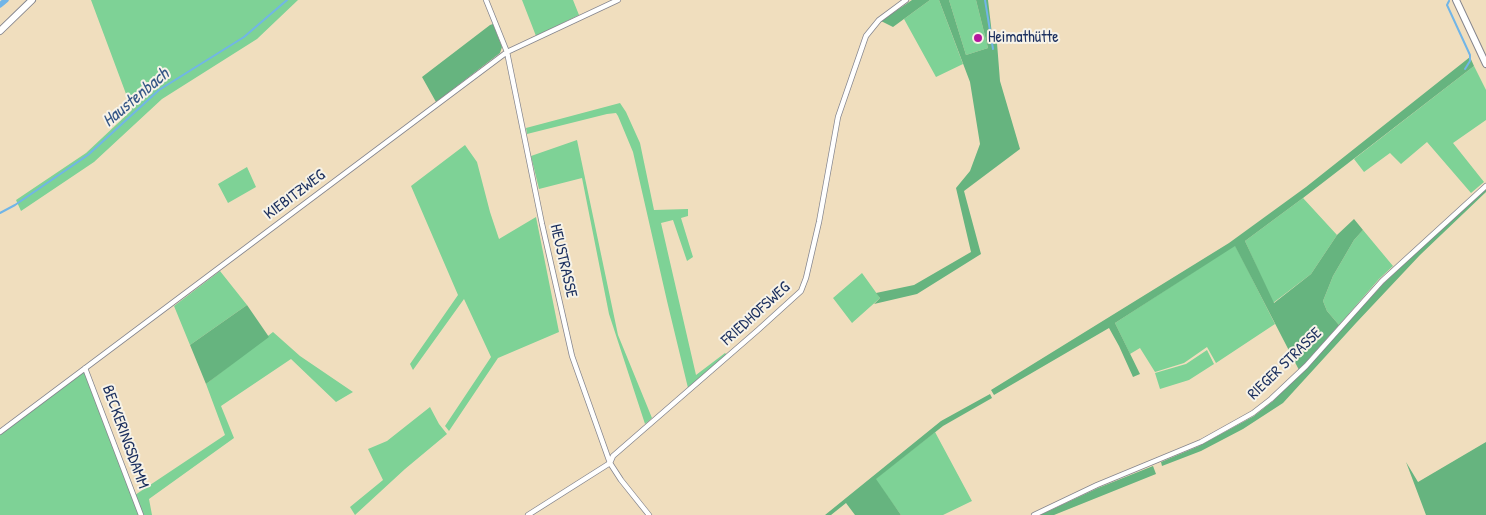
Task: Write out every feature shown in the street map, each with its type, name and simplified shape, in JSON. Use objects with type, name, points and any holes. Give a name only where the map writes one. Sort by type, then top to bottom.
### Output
[{"type":"street","points":[[0,31],[32,0]]},
{"type":"street","name":"HEUSTRASSE","points":[[486,0],[507,52],[542,224],[572,356],[610,462],[621,480],[649,515]]},
{"type":"street","name":"KIEBITZWEG","points":[[0,432],[507,52],[618,0]]},
{"type":"street","name":"FRIEDHOFSWEG","points":[[528,515],[610,462],[612,456],[801,291],[806,278],[819,222],[838,117],[866,36],[879,20],[906,0]]},
{"type":"street","points":[[1456,0],[1486,64]]},
{"type":"street","name":"RIEGER STRASSE","points":[[1034,515],[1097,485],[1201,442],[1253,413],[1306,366],[1382,281],[1486,186]]},
{"type":"street","name":"BECKERINGSDAMM","points":[[85,368],[141,515]]},
{"type":"green space","points":[[91,0],[298,0],[257,39],[162,99],[94,162],[21,211],[16,200],[86,153],[132,110]]},
{"type":"green space","points":[[522,0],[573,0],[579,15],[536,36]]},
{"type":"green space","points":[[912,0],[930,0],[893,27],[881,21]]},
{"type":"green space","points":[[930,0],[939,0],[963,64],[936,77],[904,19]]},
{"type":"green space","points":[[939,0],[949,0],[966,55],[988,48],[976,0],[988,0],[993,43],[997,43],[1000,81],[1020,149],[964,191],[981,254],[917,294],[874,304],[880,298],[876,293],[914,285],[971,252],[956,188],[970,171],[980,144],[970,82]]},
{"type":"green space","points":[[949,0],[976,0],[988,48],[966,55]]},
{"type":"green space","points":[[493,24],[502,47],[500,53],[436,102],[422,77]]},
{"type":"green space","points":[[1470,57],[1474,66],[1245,241],[1274,303],[1311,274],[1337,235],[1354,219],[1363,230],[1354,240],[1333,276],[1323,301],[1327,311],[1339,325],[1299,370],[1235,246],[1115,323],[1140,374],[1133,377],[1109,328],[994,395],[991,390],[1229,243],[1306,187]]},
{"type":"green space","points":[[1474,66],[1486,90],[1486,120],[1453,143],[1484,182],[1471,193],[1427,142],[1401,164],[1390,153],[1364,172],[1354,159]]},
{"type":"green space","points":[[620,103],[640,143],[654,210],[688,209],[688,216],[681,218],[693,257],[687,261],[673,220],[661,223],[696,375],[725,353],[727,355],[688,388],[633,152],[618,116],[616,113],[607,114],[527,134],[526,128]]},
{"type":"green space","points":[[577,140],[618,335],[652,418],[645,424],[609,314],[582,178],[539,189],[531,156]]},
{"type":"green space","points":[[465,145],[477,162],[499,239],[536,217],[559,332],[498,358],[449,431],[445,426],[491,357],[464,299],[413,370],[410,364],[458,295],[411,186]]},
{"type":"green space","points":[[247,167],[256,187],[228,203],[218,184]]},
{"type":"green space","points":[[1486,187],[1486,192],[1420,255],[1283,403],[1243,429],[1201,451],[1162,466],[1161,462],[1199,446],[1254,416],[1273,401],[1384,283]]},
{"type":"green space","points":[[1303,198],[1337,235],[1311,274],[1273,303],[1245,241]]},
{"type":"green space","points":[[1363,230],[1393,266],[1379,279],[1339,325],[1327,311],[1323,301],[1333,276],[1354,240]]},
{"type":"green space","points":[[1235,245],[1275,324],[1216,363],[1207,347],[1184,363],[1155,372],[1140,348],[1130,354],[1115,323]]},
{"type":"green space","points":[[220,271],[247,305],[190,345],[174,306]]},
{"type":"green space","points":[[862,273],[880,298],[852,323],[833,298]]},
{"type":"green space","points":[[247,305],[269,337],[206,384],[190,345]]},
{"type":"green space","points":[[273,332],[300,356],[353,392],[336,402],[291,359],[221,406],[234,438],[149,499],[152,515],[143,515],[135,495],[225,435],[206,384]]},
{"type":"green space","points":[[1207,350],[1214,364],[1189,380],[1160,389],[1155,373],[1186,364]]},
{"type":"green space","points":[[84,371],[139,515],[0,515],[0,434]]},
{"type":"green space","points":[[990,394],[992,398],[943,426],[876,479],[901,515],[855,515],[846,503],[831,515],[825,515],[941,421]]},
{"type":"green space","points":[[430,407],[447,434],[355,515],[350,507],[383,480],[368,449],[387,441]]},
{"type":"green space","points":[[935,432],[972,501],[943,515],[901,515],[875,479]]},
{"type":"green space","points":[[1486,442],[1486,515],[1426,515],[1406,462],[1418,482]]},
{"type":"green space","points":[[1153,466],[1156,474],[1054,515],[1040,515],[1098,488]]},
{"type":"waterway","points":[[0,5],[6,0]]},
{"type":"waterway","name":"Haustenbach","points":[[0,213],[15,205],[88,155],[159,90],[244,37],[287,0]]},
{"type":"waterway","points":[[985,0],[993,49]]},
{"type":"waterway","points":[[1449,1],[1447,5],[1470,55],[1470,61],[1465,69]]},
{"type":"place","name":"Heimathütte","points":[[978,38]]}]
